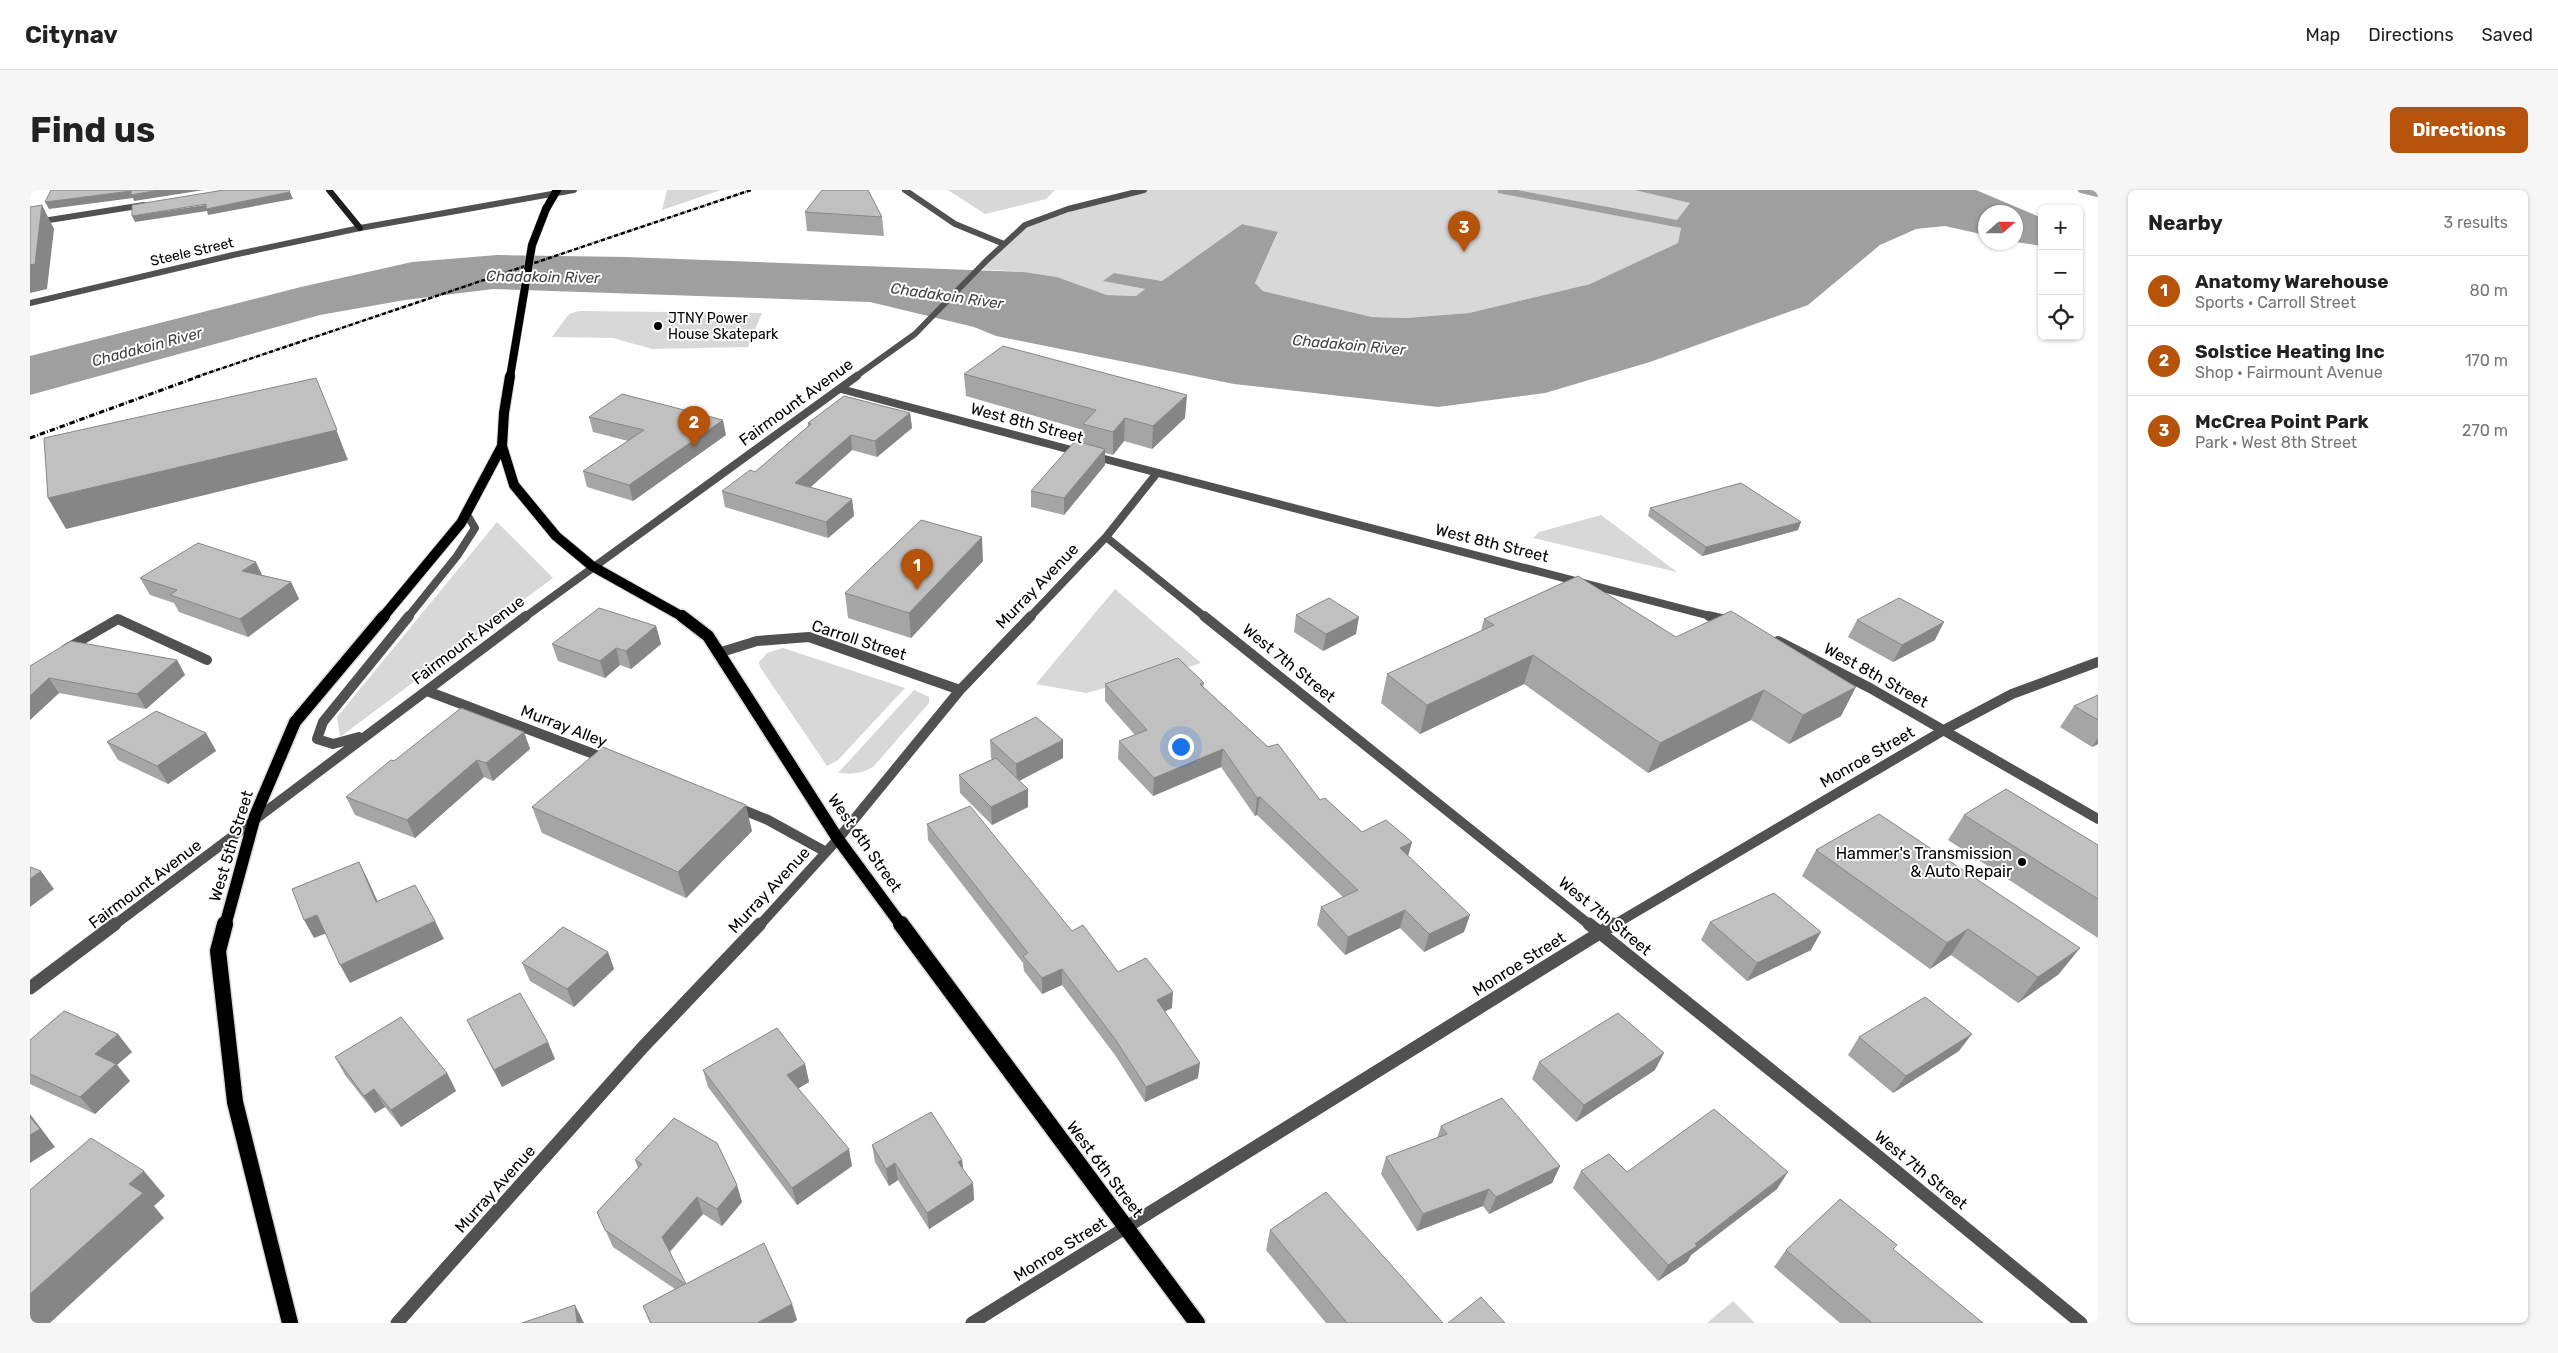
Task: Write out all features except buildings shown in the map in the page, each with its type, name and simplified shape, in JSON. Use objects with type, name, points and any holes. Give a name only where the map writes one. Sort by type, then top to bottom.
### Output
[{"type":"main road","name":"West 6th Street","points":[[556,192],[546,209],[532,245],[504,413],[502,446],[514,485],[556,536],[592,566],[624,581],[676,611],[708,636],[838,839],[1127,1226],[1197,1323]]},
{"type":"main road","name":"West 5th Street","points":[[290,1323],[235,1102],[218,951],[253,822],[295,722],[461,523],[502,446]]},
{"type":"street","points":[[329,190],[360,228]]},
{"type":"street","name":"Steele Street","points":[[30,304],[233,255],[360,228],[574,190]]},
{"type":"street","points":[[905,190],[955,224],[982,237],[1004,244],[1025,225],[1039,219],[1068,209],[1144,190]]},
{"type":"street","points":[[30,223],[148,204]]},
{"type":"street","name":"Fairmount Avenue","points":[[30,988],[592,566],[841,389],[915,334],[1004,244]]},
{"type":"street","name":"West 8th Street","points":[[841,389],[1157,473],[1707,614],[1741,626]]},
{"type":"street","name":"Murray Avenue","points":[[397,1323],[643,1046],[711,978],[838,839],[960,690],[1106,537],[1157,473]]},
{"type":"street","points":[[373,731],[336,745],[326,745],[318,739],[323,722],[457,556],[475,528],[466,513]]},
{"type":"street","name":"West 7th Street","points":[[1106,537],[1866,1146],[2081,1323]]},
{"type":"street","points":[[54,655],[118,619],[207,660]]},
{"type":"street","name":"West 8th Street","points":[[1765,636],[1854,679],[2098,819]]},
{"type":"street","name":"Carroll Street","points":[[718,653],[758,641],[808,637],[960,690]]},
{"type":"street","name":"Monroe Street","points":[[972,1323],[1600,933],[1944,730],[2012,694],[2098,662]]},
{"type":"street","name":"Murray Alley","points":[[427,691],[619,764]]},
{"type":"street","points":[[722,802],[768,820],[826,852]]},
{"type":"shaded area","points":[[667,190],[721,190],[662,210]]},
{"type":"shaded area","points":[[948,190],[1055,190],[1046,199],[985,214]]},
{"type":"shaded area","points":[[1144,190],[1498,190],[1498,192],[1681,228],[1678,244],[1590,284],[1469,313],[1406,318],[1372,317],[1263,291],[1255,283],[1278,233],[1242,224],[1162,281],[1114,273],[1104,281],[1145,289],[1136,296],[1107,295],[1057,277],[1024,272],[977,269],[1025,225],[1068,209]]},
{"type":"shaded area","points":[[1518,190],[1634,190],[1691,203],[1677,221]]},
{"type":"shaded area","name":"JTNY Power House Skatepark","points":[[579,311],[762,313],[748,347],[652,349],[613,338],[552,337],[569,314]]},
{"type":"shaded area","points":[[1601,515],[1677,572],[1533,538],[1539,532]]},
{"type":"shaded area","points":[[497,522],[553,578],[340,737],[337,717]]},
{"type":"shaded area","points":[[1115,589],[1201,663],[1135,684],[1124,683],[1086,693],[1036,684]]},
{"type":"shaded area","points":[[783,648],[905,688],[838,760],[827,766],[760,667],[759,662],[767,653]]},
{"type":"shaded area","points":[[914,690],[929,697],[929,703],[874,766],[866,771],[857,773],[838,773]]},
{"type":"shaded area","points":[[1733,1301],[1755,1323],[1707,1323]]},
{"type":"water","name":"Chadakoin River","points":[[1498,190],[1518,190],[1677,220],[1690,203],[1634,190],[1976,190],[2011,205],[1978,205],[1978,233],[1945,226],[1916,229],[1880,245],[1808,305],[1650,362],[1545,393],[1438,407],[1234,384],[996,336],[974,327],[870,302],[493,289],[405,300],[320,315],[30,395],[30,356],[301,287],[412,262],[497,255],[626,257],[1024,272],[1057,277],[1107,295],[1136,296],[1145,289],[1103,281],[1114,273],[1162,281],[1242,224],[1278,232],[1255,283],[1263,291],[1372,317],[1406,318],[1469,313],[1590,284],[1678,243],[1681,228],[1498,193]]},
{"type":"water","points":[[2023,210],[2038,216],[2038,245],[2023,243]]},
{"type":"waterway","points":[[2081,190],[2098,194]]},
{"type":"railway","points":[[196,377],[751,190]]},
{"type":"railway","points":[[30,438],[200,376]]},
{"type":"place","name":"McCrea Point Park","points":[[1464,252]]},
{"type":"place","name":"JTNY Power House Skatepark","points":[[658,326]]},
{"type":"place","name":"Solstice Heating Inc","points":[[694,447]]},
{"type":"place","name":"Anatomy Warehouse","points":[[917,590]]},
{"type":"place","name":"Hammer's Transmission & Auto Repair","points":[[2022,862]]}]
